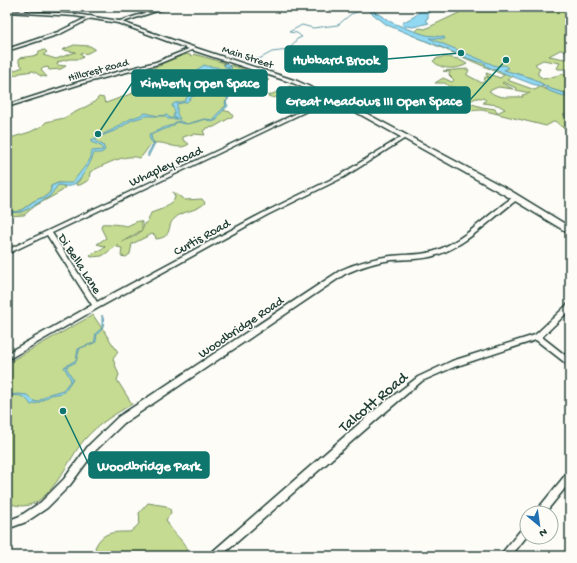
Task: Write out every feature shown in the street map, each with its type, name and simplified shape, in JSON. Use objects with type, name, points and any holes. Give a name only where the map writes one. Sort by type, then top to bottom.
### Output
[{"type":"main road","name":"Main Street","points":[[7,11],[58,13],[119,22],[192,49],[276,75],[332,98],[516,198],[570,231]]},
{"type":"street","points":[[22,11],[28,7]]},
{"type":"street","points":[[119,22],[167,7]]},
{"type":"street","points":[[7,50],[59,33],[91,17]]},
{"type":"street","name":"Hillcrest Road","points":[[7,106],[83,82],[157,63],[192,49]]},
{"type":"street","name":"Whapley Road","points":[[7,252],[332,98]]},
{"type":"street","name":"Curtis Road","points":[[7,357],[96,306],[265,214],[342,176],[405,137]]},
{"type":"street","name":"Woodbridge Road","points":[[7,525],[23,518],[44,505],[67,482],[92,448],[121,420],[343,272],[366,262],[424,256],[441,251],[463,238],[516,198]]},
{"type":"street","name":"Di Bella Lane","points":[[48,232],[96,306]]},
{"type":"street","name":"Talcott Road","points":[[214,556],[379,412],[420,379],[452,364],[537,336],[570,306]]},
{"type":"street","points":[[537,336],[570,363]]},
{"type":"street","points":[[546,505],[570,476]]},
{"type":"street","points":[[505,556],[519,539]]},
{"type":"green space","points":[[453,7],[570,7],[570,44],[566,46],[570,47],[570,51],[560,50],[549,56],[570,60],[567,66],[570,69],[558,69],[557,68],[560,63],[543,60],[535,64],[540,69],[538,75],[544,79],[570,72],[570,77],[568,77],[570,78],[570,95],[551,89],[532,78],[517,74],[507,80],[535,90],[540,87],[570,98],[570,117],[565,114],[563,115],[570,119],[570,134],[555,121],[546,126],[482,110],[461,110],[458,109],[469,107],[460,103],[445,104],[450,100],[447,95],[457,94],[458,92],[455,91],[458,89],[448,86],[445,83],[435,83],[443,78],[452,82],[454,80],[449,75],[450,72],[443,71],[467,69],[469,70],[467,75],[482,83],[484,82],[485,77],[491,78],[487,76],[486,73],[500,78],[504,75],[412,35],[419,28],[425,29],[465,10]],"holes":[[[503,82],[516,88],[516,90],[530,93],[522,95],[523,97],[505,97],[497,96],[489,91],[498,87],[513,89],[502,83]],[[461,95],[468,95],[466,97],[470,101],[476,98],[482,98],[486,100],[483,103],[498,105],[505,109],[497,113],[495,109],[482,107],[455,99]]]},
{"type":"green space","points":[[74,45],[90,46],[95,49],[88,53],[80,54],[83,57],[80,59],[69,59],[58,62],[57,65],[66,66],[61,69],[49,70],[48,67],[43,68],[41,70],[47,77],[41,76],[33,71],[20,73],[7,79],[7,73],[23,67],[19,63],[20,58],[38,55],[39,51],[45,50],[47,52],[43,55],[56,59],[76,52],[62,50]]},
{"type":"green space","points":[[187,54],[192,56],[194,54],[225,63],[223,64],[231,68],[228,66],[231,65],[246,70],[244,72],[269,80],[261,83],[267,83],[254,89],[251,94],[249,93],[249,88],[226,97],[228,99],[222,110],[230,112],[233,116],[214,127],[207,128],[203,131],[205,135],[193,134],[183,137],[183,140],[189,144],[185,146],[176,147],[163,143],[155,143],[149,147],[140,158],[121,158],[90,172],[89,180],[80,185],[76,185],[76,183],[79,181],[82,173],[78,175],[78,178],[71,184],[58,183],[51,186],[51,190],[46,195],[19,211],[16,212],[7,209],[7,139],[30,132],[42,126],[46,122],[64,118],[93,103],[99,97],[104,98],[106,103],[147,88],[152,81],[144,78],[143,76],[149,73],[155,73],[149,69],[162,65],[158,64],[159,63]]},
{"type":"green space","points":[[447,57],[458,59],[467,64],[449,68],[440,66],[433,61],[438,58]]},
{"type":"green space","points":[[290,86],[306,93],[301,94],[288,92],[274,98],[268,96]]},
{"type":"green space","points":[[59,184],[65,187],[62,191],[35,206],[24,215],[7,216],[7,213],[21,212],[50,196],[55,187]]},
{"type":"green space","points":[[173,192],[185,200],[202,199],[205,203],[198,208],[181,214],[174,219],[167,234],[162,238],[156,239],[155,235],[152,234],[132,244],[130,254],[126,257],[121,256],[122,248],[117,247],[121,243],[102,256],[90,256],[105,247],[97,244],[106,238],[101,228],[102,224],[127,226],[138,221],[142,222],[142,230],[151,213],[162,209],[174,200],[175,197]],"holes":[[[142,230],[136,235],[122,242]]]},
{"type":"green space","points":[[93,315],[118,352],[113,359],[119,375],[117,380],[132,404],[107,420],[85,439],[54,486],[44,496],[33,504],[21,506],[7,502],[7,363]]},
{"type":"green space","points":[[148,503],[166,506],[170,509],[171,513],[166,520],[172,530],[183,542],[187,552],[186,556],[107,556],[97,551],[95,548],[98,542],[105,535],[130,532],[137,526],[140,520],[139,513]]},
{"type":"water","points":[[364,7],[368,7],[370,9],[375,7],[404,7],[388,10],[380,10],[376,8],[372,10],[391,22],[404,27],[402,23],[415,16],[422,9],[421,7],[430,7],[431,11],[428,13],[428,18],[425,20],[429,23],[413,27],[406,26],[405,28],[426,35],[444,37],[445,39],[429,38],[496,66],[505,65],[509,68],[504,70],[532,78],[551,89],[570,95],[570,98],[549,91],[545,87],[532,84],[488,67],[485,65],[486,64],[470,59],[387,25]]},
{"type":"water","points":[[225,63],[232,68],[227,73],[241,82],[244,89],[227,96],[229,98],[226,102],[228,106],[219,115],[217,120],[212,122],[205,119],[215,120],[216,115],[226,106],[225,102],[228,99],[225,96],[243,89],[239,82],[226,73],[230,68],[223,70],[215,69],[199,82],[202,84],[199,92],[187,102],[177,104],[177,114],[180,119],[168,119],[165,116],[158,116],[167,115],[170,118],[177,118],[173,116],[175,112],[172,105],[185,101],[187,97],[195,93],[196,82],[200,78],[196,73],[197,70],[204,65],[221,69],[229,68],[224,66]]},
{"type":"water","points":[[146,113],[158,116],[146,116],[132,120],[117,130],[101,136],[95,141],[103,145],[105,150],[101,153],[94,153],[85,172],[78,181],[70,186],[58,185],[50,196],[28,209],[21,212],[7,213],[7,209],[16,212],[20,211],[36,200],[46,196],[50,192],[51,186],[58,183],[72,183],[90,159],[92,151],[103,150],[101,146],[91,142],[91,140],[130,119]]},
{"type":"water","points":[[179,121],[186,124],[177,122],[174,125],[174,123]]},
{"type":"water","points":[[173,125],[151,135],[152,140],[155,143],[148,157],[148,153],[154,143],[150,140],[149,134]]},
{"type":"water","points":[[102,328],[97,334],[96,342],[94,343],[96,333]]},
{"type":"water","points":[[80,348],[76,362],[66,367],[73,379],[63,393],[51,395],[38,403],[31,405],[24,397],[21,396],[7,397],[7,395],[27,395],[37,402],[49,394],[63,390],[71,380],[64,367],[76,360],[78,349]]},
{"type":"waterway","points":[[234,56],[259,59],[272,52],[289,50],[297,39],[302,37],[297,33],[289,32],[302,25],[313,28],[338,25],[351,14],[367,9]]},
{"type":"place","name":"Hubbard Brook","points":[[461,53]]},
{"type":"place","name":"Great Meadows III Open Space","points":[[506,60]]},
{"type":"place","name":"Kimberly Open Space","points":[[98,134]]},
{"type":"place","name":"Woodbridge Park","points":[[63,411]]}]
